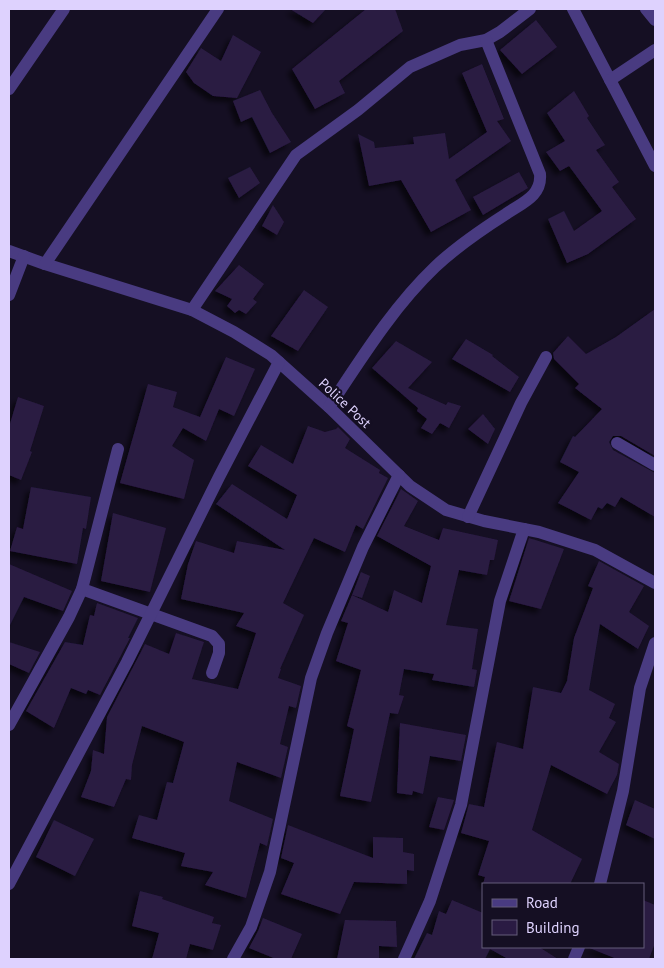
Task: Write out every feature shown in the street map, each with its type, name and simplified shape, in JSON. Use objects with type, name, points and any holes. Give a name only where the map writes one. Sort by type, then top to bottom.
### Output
[{"type":"street","points":[[9,88],[64,9]]},
{"type":"street","points":[[45,264],[218,9]]},
{"type":"street","points":[[192,310],[296,154],[358,110],[410,68],[460,45],[486,40],[500,32],[530,9]]},
{"type":"street","points":[[573,9],[655,166]]},
{"type":"street","points":[[646,9],[655,20]]},
{"type":"street","points":[[328,407],[386,322],[434,268],[468,238],[534,196],[541,184],[540,174],[486,40]]},
{"type":"street","points":[[610,80],[655,50]]},
{"type":"street","name":"Police Post","points":[[9,251],[192,310],[234,332],[279,362],[410,486],[446,510],[468,517],[539,532],[595,550],[655,583]]},
{"type":"street","points":[[9,295],[24,256]]},
{"type":"street","points":[[468,517],[521,402],[546,357]]},
{"type":"street","points":[[9,884],[152,613],[219,477],[279,362]]},
{"type":"street","points":[[617,443],[655,465]]},
{"type":"street","points":[[9,724],[69,617],[82,589],[118,449]]},
{"type":"street","points":[[233,959],[251,927],[270,872],[311,678],[327,633],[363,547],[398,475]]},
{"type":"street","points":[[404,959],[430,901],[462,806],[500,601],[524,529]]},
{"type":"street","points":[[82,589],[212,636],[219,644],[219,653],[212,673]]},
{"type":"street","points":[[600,883],[623,791],[640,688],[655,642]]},
{"type":"building","points":[[290,9],[326,9],[313,23]]},
{"type":"building","points":[[366,9],[395,9],[403,31],[339,81],[345,93],[315,109],[292,69]]},
{"type":"building","points":[[536,20],[557,47],[522,74],[500,50]]},
{"type":"building","points":[[233,35],[261,52],[237,98],[213,96],[194,83],[186,72],[201,48],[221,61]]},
{"type":"building","points":[[482,64],[504,119],[497,121],[511,141],[455,180],[471,210],[431,232],[401,180],[369,186],[358,134],[374,142],[375,148],[414,144],[413,137],[445,133],[449,159],[487,132],[462,73]]},
{"type":"building","points":[[260,90],[291,142],[270,153],[252,117],[241,122],[233,101]]},
{"type":"building","points":[[574,91],[589,116],[587,118],[605,145],[596,150],[619,182],[612,187],[636,219],[588,254],[567,263],[548,219],[564,211],[574,231],[602,211],[569,166],[560,171],[546,152],[565,141],[547,113]]},
{"type":"building","points":[[250,167],[260,183],[239,198],[228,178]]},
{"type":"building","points":[[519,172],[528,188],[483,215],[473,197]]},
{"type":"building","points":[[273,205],[284,222],[277,235],[262,226]]},
{"type":"building","points":[[239,265],[264,284],[253,299],[257,302],[246,314],[239,310],[235,313],[227,306],[232,299],[215,291]]},
{"type":"building","points":[[304,290],[328,307],[298,351],[271,336]]},
{"type":"building","points":[[655,309],[655,456],[621,436],[613,436],[609,442],[613,450],[655,473],[655,517],[621,497],[615,507],[607,503],[602,509],[598,507],[591,520],[558,503],[579,472],[560,462],[573,436],[575,437],[602,409],[575,388],[579,384],[554,359],[553,353],[568,336],[586,354],[616,337]]},
{"type":"building","points":[[466,339],[493,355],[519,377],[510,392],[452,359]]},
{"type":"building","points":[[396,341],[432,362],[408,388],[446,405],[448,402],[461,406],[449,428],[440,423],[432,434],[421,428],[427,419],[417,411],[418,408],[372,368]]},
{"type":"building","points":[[226,357],[255,369],[234,416],[219,409],[206,441],[183,428],[172,446],[194,460],[184,499],[120,483],[148,384],[177,392],[173,407],[200,417]]},
{"type":"building","points":[[18,397],[44,406],[30,451],[32,452],[21,480],[9,475],[9,427]]},
{"type":"building","points":[[483,414],[495,429],[488,444],[468,429]]},
{"type":"building","points":[[308,426],[325,432],[338,427],[350,439],[345,448],[380,470],[379,473],[388,478],[363,529],[356,525],[345,552],[314,538],[283,603],[304,615],[280,669],[278,678],[301,686],[296,708],[289,706],[280,744],[288,747],[281,778],[237,762],[229,801],[273,819],[267,846],[260,843],[246,898],[205,885],[213,872],[181,866],[185,853],[132,838],[139,815],[157,820],[167,782],[173,783],[184,742],[142,726],[132,765],[131,780],[126,779],[114,807],[81,797],[91,771],[93,750],[104,754],[107,717],[145,644],[169,654],[176,633],[204,642],[192,679],[238,689],[256,633],[236,626],[244,613],[181,599],[188,564],[196,541],[234,553],[237,541],[285,550],[216,504],[232,484],[287,519],[297,495],[248,466],[261,445],[293,464]]},
{"type":"building","points":[[31,487],[91,497],[86,529],[83,528],[77,564],[10,551],[17,527],[23,529]]},
{"type":"building","points":[[401,489],[418,501],[404,526],[439,540],[443,528],[498,540],[494,560],[490,560],[487,575],[459,570],[446,625],[478,629],[472,669],[477,670],[474,687],[432,680],[434,674],[404,669],[399,695],[404,696],[398,714],[390,713],[371,802],[340,796],[354,729],[347,726],[361,670],[336,661],[348,623],[341,621],[352,595],[388,612],[394,590],[422,603],[431,566],[377,536]]},
{"type":"building","points":[[113,513],[166,528],[150,592],[101,581]]},
{"type":"building","points":[[529,538],[564,549],[541,609],[509,601]]},
{"type":"building","points":[[599,561],[644,586],[629,612],[649,626],[638,649],[600,624],[589,690],[615,704],[609,718],[616,722],[599,752],[619,764],[617,775],[607,794],[551,765],[532,830],[582,859],[570,883],[483,883],[485,877],[478,875],[489,841],[461,833],[469,804],[484,807],[497,742],[523,749],[533,687],[561,693],[567,681],[574,638],[593,588],[588,586]]},
{"type":"building","points":[[9,564],[72,591],[63,611],[24,597],[9,627]]},
{"type":"building","points":[[361,572],[370,576],[362,598],[352,595]]},
{"type":"building","points":[[97,603],[138,618],[128,638],[130,638],[100,695],[88,690],[86,694],[71,688],[54,728],[26,711],[65,642],[83,645],[90,615],[94,616]]},
{"type":"building","points":[[9,642],[40,652],[29,673],[9,664]]},
{"type":"building","points":[[400,723],[466,735],[461,761],[430,756],[423,794],[413,791],[412,795],[397,793]]},
{"type":"building","points":[[438,797],[454,800],[444,830],[429,827]]},
{"type":"building","points":[[635,800],[655,809],[655,839],[626,825]]},
{"type":"building","points":[[54,820],[94,839],[75,876],[36,857]]},
{"type":"building","points":[[288,825],[373,858],[373,837],[403,838],[403,852],[414,854],[414,871],[407,870],[407,884],[354,882],[340,914],[281,894],[294,863],[281,858]]},
{"type":"building","points":[[140,891],[163,897],[162,899],[214,917],[212,923],[221,925],[213,950],[190,944],[186,959],[152,959],[159,933],[132,926]]},
{"type":"building","points":[[452,900],[482,913],[482,948],[541,948],[558,959],[508,959],[490,949],[485,959],[414,959],[427,933],[432,935],[439,911],[446,914]]},
{"type":"building","points":[[644,900],[655,905],[655,943],[649,959],[617,959],[590,948],[644,948]]},
{"type":"building","points":[[263,918],[302,934],[291,959],[276,959],[249,948]]},
{"type":"building","points":[[345,920],[396,921],[397,947],[379,946],[379,959],[337,959]]}]
